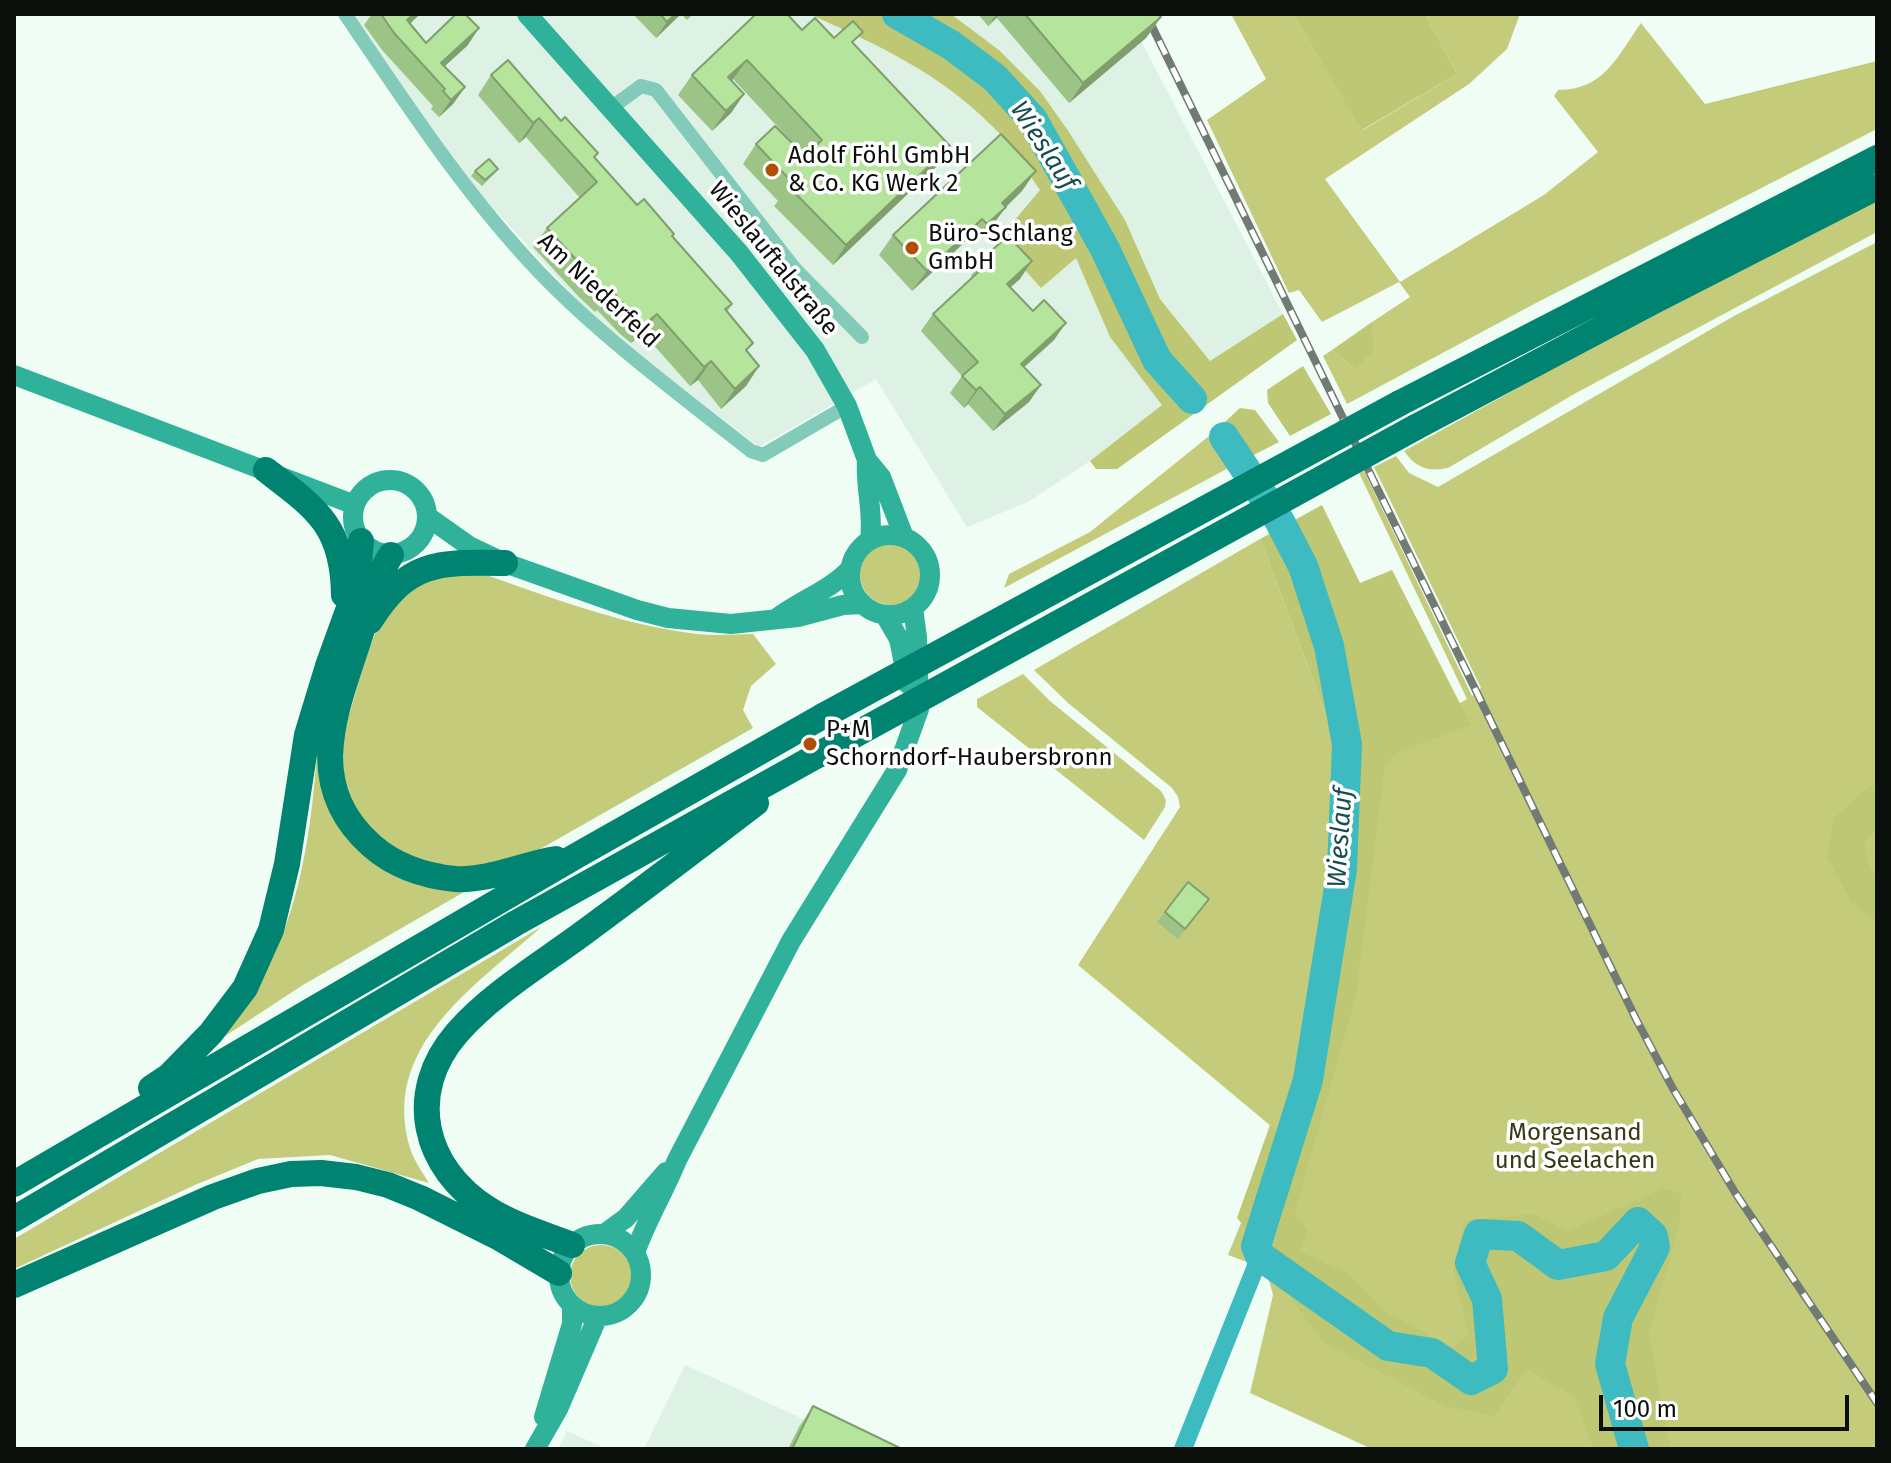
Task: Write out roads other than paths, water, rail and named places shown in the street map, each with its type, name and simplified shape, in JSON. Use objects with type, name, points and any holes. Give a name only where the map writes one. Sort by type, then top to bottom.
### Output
[{"type":"highway","points":[[14,1184],[576,856],[1057,588],[1400,403],[1877,158]]},
{"type":"highway","points":[[14,1219],[671,835],[1416,427],[1877,187]]},
{"type":"highway","points":[[266,470],[314,508],[338,544],[350,635]]},
{"type":"highway","points":[[361,541],[350,635],[330,739],[329,767],[334,794],[346,817],[360,836],[399,865],[426,874],[457,879],[482,878],[541,861],[576,856]]},
{"type":"highway","points":[[84,1144],[110,1115],[169,1076],[211,1033],[245,988],[271,930],[287,864],[307,735],[350,635],[391,555]]},
{"type":"highway","points":[[350,635],[405,578],[428,567],[453,562],[505,563]]},
{"type":"highway","points":[[572,1245],[489,1210],[458,1186],[430,1143],[426,1099],[437,1060],[458,1032],[501,994],[818,755]]},
{"type":"highway","points":[[14,1285],[213,1197],[280,1176],[321,1173],[388,1185],[498,1237],[559,1273]]},
{"type":"main road","name":"Wieslauftalstraße","points":[[527,14],[739,253],[815,350],[847,406],[867,460],[881,477],[904,537],[924,553],[931,574],[929,588],[913,608]]},
{"type":"main road","points":[[14,375],[355,505]]},
{"type":"main road","name":"Wieslauftalstraße","points":[[867,460],[866,479],[872,526],[870,540]]},
{"type":"main road","points":[[391,479],[402,481],[421,495],[428,517],[425,532],[416,544],[391,555],[370,549],[361,541],[353,524],[355,505],[369,486],[391,479]]},
{"type":"main road","points":[[428,517],[469,546],[505,563],[668,618],[731,624],[798,617],[843,605],[863,604]]},
{"type":"main road","points":[[635,1253],[643,1229],[662,1197],[677,1160],[798,928],[897,770],[919,709],[913,608],[898,615],[885,615],[863,604],[854,592],[851,568],[854,557],[870,540],[891,535],[904,537]]},
{"type":"main road","points":[[416,544],[469,546]]},
{"type":"main road","points":[[774,620],[797,603],[838,582],[851,568]]},
{"type":"main road","points":[[885,615],[899,639],[907,672],[909,732]]},
{"type":"main road","points":[[604,1234],[627,1243],[640,1265],[641,1277],[632,1301],[622,1309],[598,1316],[572,1305],[562,1290],[561,1262],[572,1245],[582,1238],[604,1234],[626,1218],[677,1160]]},
{"type":"main road","points":[[538,1443],[546,1405],[572,1324],[572,1305]]},
{"type":"main road","points":[[538,1443],[558,1409],[598,1316]]},
{"type":"street","name":"Am Niederfeld","points":[[345,14],[448,165],[538,272],[620,345],[751,451],[763,455],[847,406]]},
{"type":"street","name":"Wieslauftalstraße","points":[[611,108],[641,86],[656,90],[670,104],[744,206],[795,269],[862,337]]},
{"type":"waterway","name":"Wieslauf","points":[[897,14],[951,45],[995,78],[1033,120],[1105,249],[1157,360],[1192,399]]},
{"type":"waterway","name":"Wieslauf","points":[[1224,437],[1279,520],[1303,566],[1329,646],[1347,744],[1342,869],[1308,1080],[1256,1246],[1260,1256],[1388,1346],[1432,1353],[1471,1380],[1493,1369],[1487,1299],[1470,1263],[1479,1234],[1518,1236],[1558,1265],[1606,1256],[1638,1222],[1653,1236],[1655,1247],[1618,1318],[1610,1364],[1634,1449]]},
{"type":"waterway","name":"Wieslauf","points":[[1183,1449],[1260,1256]]},
{"type":"railway","points":[[1146,14],[1636,1019],[1672,1087],[1736,1194],[1877,1403]]},
{"type":"place","name":"Adolf Föhl GmbH & Co. KG Werk 2","points":[[772,170]]},
{"type":"place","name":"Büro-Schlang GmbH","points":[[912,248]]},
{"type":"place","name":"P+M Schorndorf-Haubersbronn","points":[[810,744]]},
{"type":"park label","name":"Morgensand und Seelachen","points":[[1575,1147]]}]
